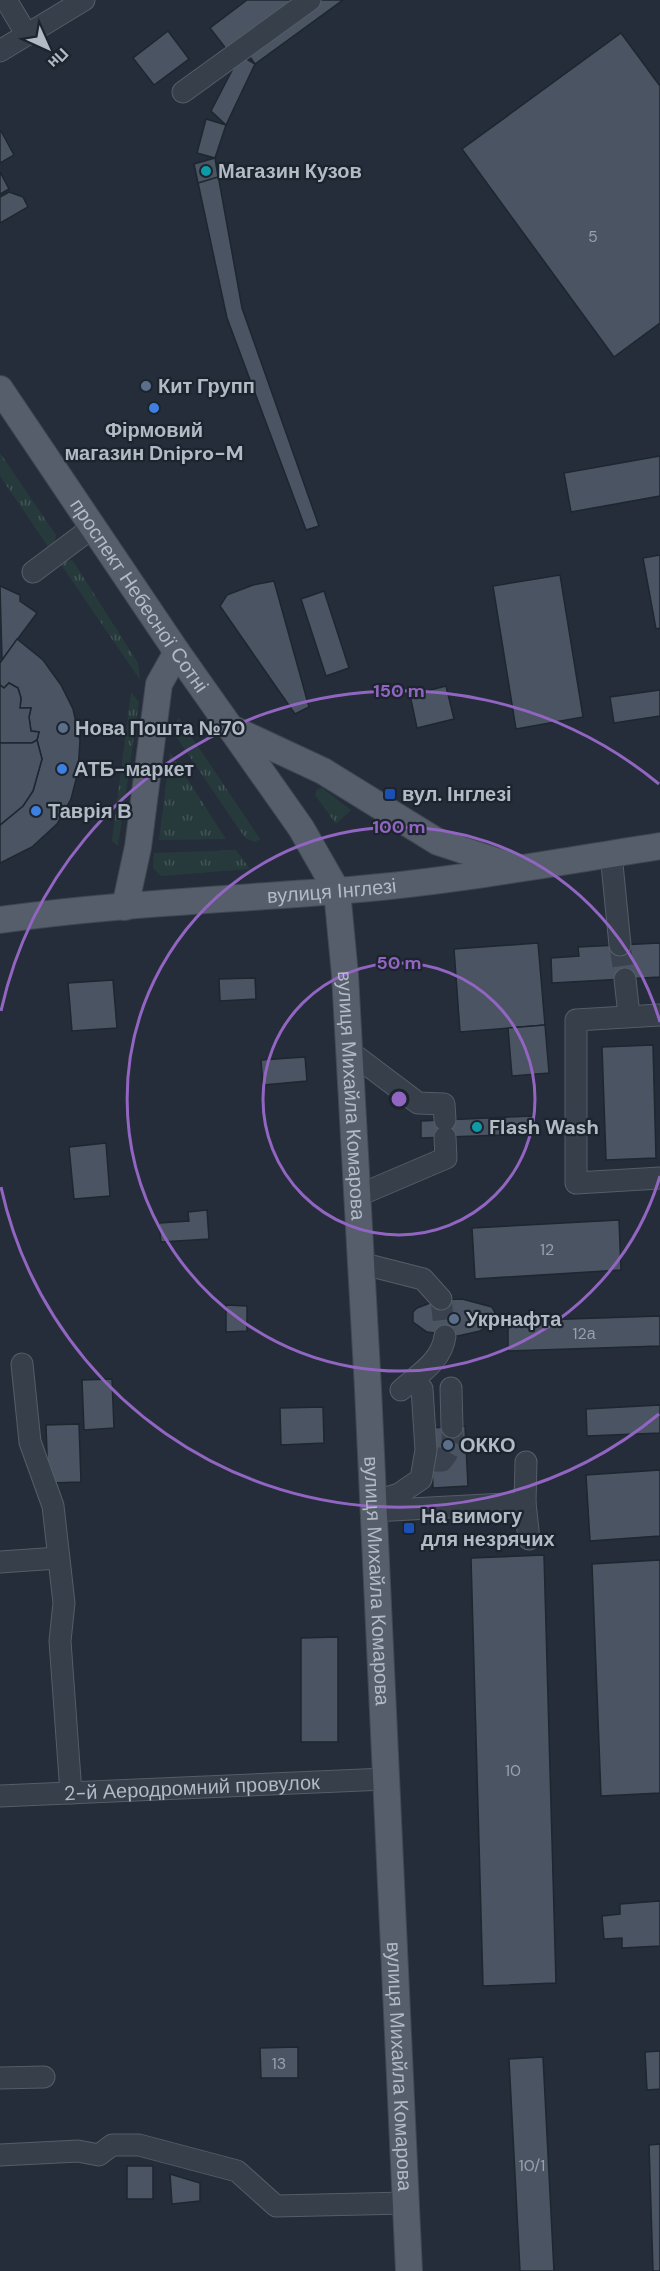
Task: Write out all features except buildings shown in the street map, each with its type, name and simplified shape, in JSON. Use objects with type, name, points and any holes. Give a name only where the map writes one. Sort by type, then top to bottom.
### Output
[{"type":"main road","name":"проспект Небесної Сотні","points":[[0,389],[177,652],[301,828],[337,891]]},
{"type":"main road","points":[[125,907],[138,847],[159,684],[177,652]]},
{"type":"main road","points":[[230,728],[322,771],[438,842],[520,869]]},
{"type":"main road","name":"вулиця Інглезі","points":[[0,920],[125,907],[337,891],[520,869],[660,846]]},
{"type":"main road","name":"вулиця Михайла Комарова","points":[[337,891],[350,1052],[409,2271]]},
{"type":"street","points":[[6,0],[27,35]]},
{"type":"street","points":[[0,51],[84,0]]},
{"type":"street","points":[[183,92],[310,0]]},
{"type":"street","points":[[33,572],[93,527]]},
{"type":"street","points":[[612,854],[620,945]]},
{"type":"street","points":[[625,979],[629,1015]]},
{"type":"street","points":[[660,1015],[629,1015],[576,1020],[576,1183],[660,1178]]},
{"type":"street","points":[[350,1052],[418,1103],[444,1104],[446,1158],[357,1196]]},
{"type":"street","points":[[360,1263],[423,1279],[441,1299]]},
{"type":"street","points":[[373,1507],[399,1494],[421,1479],[428,1462],[412,1390],[438,1358],[444,1348],[445,1336]]},
{"type":"street","points":[[22,1364],[30,1442],[53,1506],[64,1603],[60,1641],[71,1793]]},
{"type":"street","points":[[452,1388],[453,1427]]},
{"type":"street","points":[[526,1462],[525,1503],[529,1539]]},
{"type":"street","points":[[373,1507],[525,1503]]},
{"type":"street","points":[[0,1562],[58,1558]]},
{"type":"street","name":"2-й Аеродромний провулок","points":[[0,1796],[385,1779]]},
{"type":"street","points":[[0,2078],[44,2077]]},
{"type":"street","points":[[0,2155],[78,2151],[99,2155],[112,2145],[139,2145],[237,2171],[276,2206],[406,2203]]},
{"type":"green space","points":[[0,453],[56,535],[54,545],[49,548],[0,476]]},
{"type":"green space","points":[[66,558],[73,561],[138,663],[140,680],[60,563]]},
{"type":"green space","points":[[131,692],[139,702],[118,846],[112,841]]},
{"type":"green space","points":[[179,718],[260,839],[255,842],[245,838],[173,732],[173,725]]},
{"type":"green space","points":[[170,752],[226,839],[159,840]]},
{"type":"green space","points":[[322,788],[351,810],[336,824],[315,795],[317,789]]},
{"type":"green space","points":[[236,850],[250,869],[161,876],[153,868],[154,853]]},
{"type":"tunnel","points":[[620,945],[625,979]]},
{"type":"tunnel","points":[[441,1299],[445,1336]]},
{"type":"tunnel","points":[[432,1461],[442,1461],[448,1453],[452,1441],[452,1427]]},
{"type":"place","name":"Магазин Кузов","points":[[206,171]]},
{"type":"place","name":"Кит Групп","points":[[146,386]]},
{"type":"place","name":"Фірмовий магазин Dnipro-M","points":[[154,408]]},
{"type":"place","name":"Нова Пошта №70","points":[[63,728]]},
{"type":"place","name":"АТБ-маркет","points":[[62,769]]},
{"type":"place","name":"вул. Інглезі","points":[[390,794]]},
{"type":"place","name":"Таврія В","points":[[36,811]]},
{"type":"place","name":"Flash Wash","points":[[477,1127]]},
{"type":"place","name":"Укрнафта","points":[[454,1319]]},
{"type":"place","name":"ОККО","points":[[448,1445]]},
{"type":"place","name":"На вимогу для незрячих","points":[[409,1528]]}]
